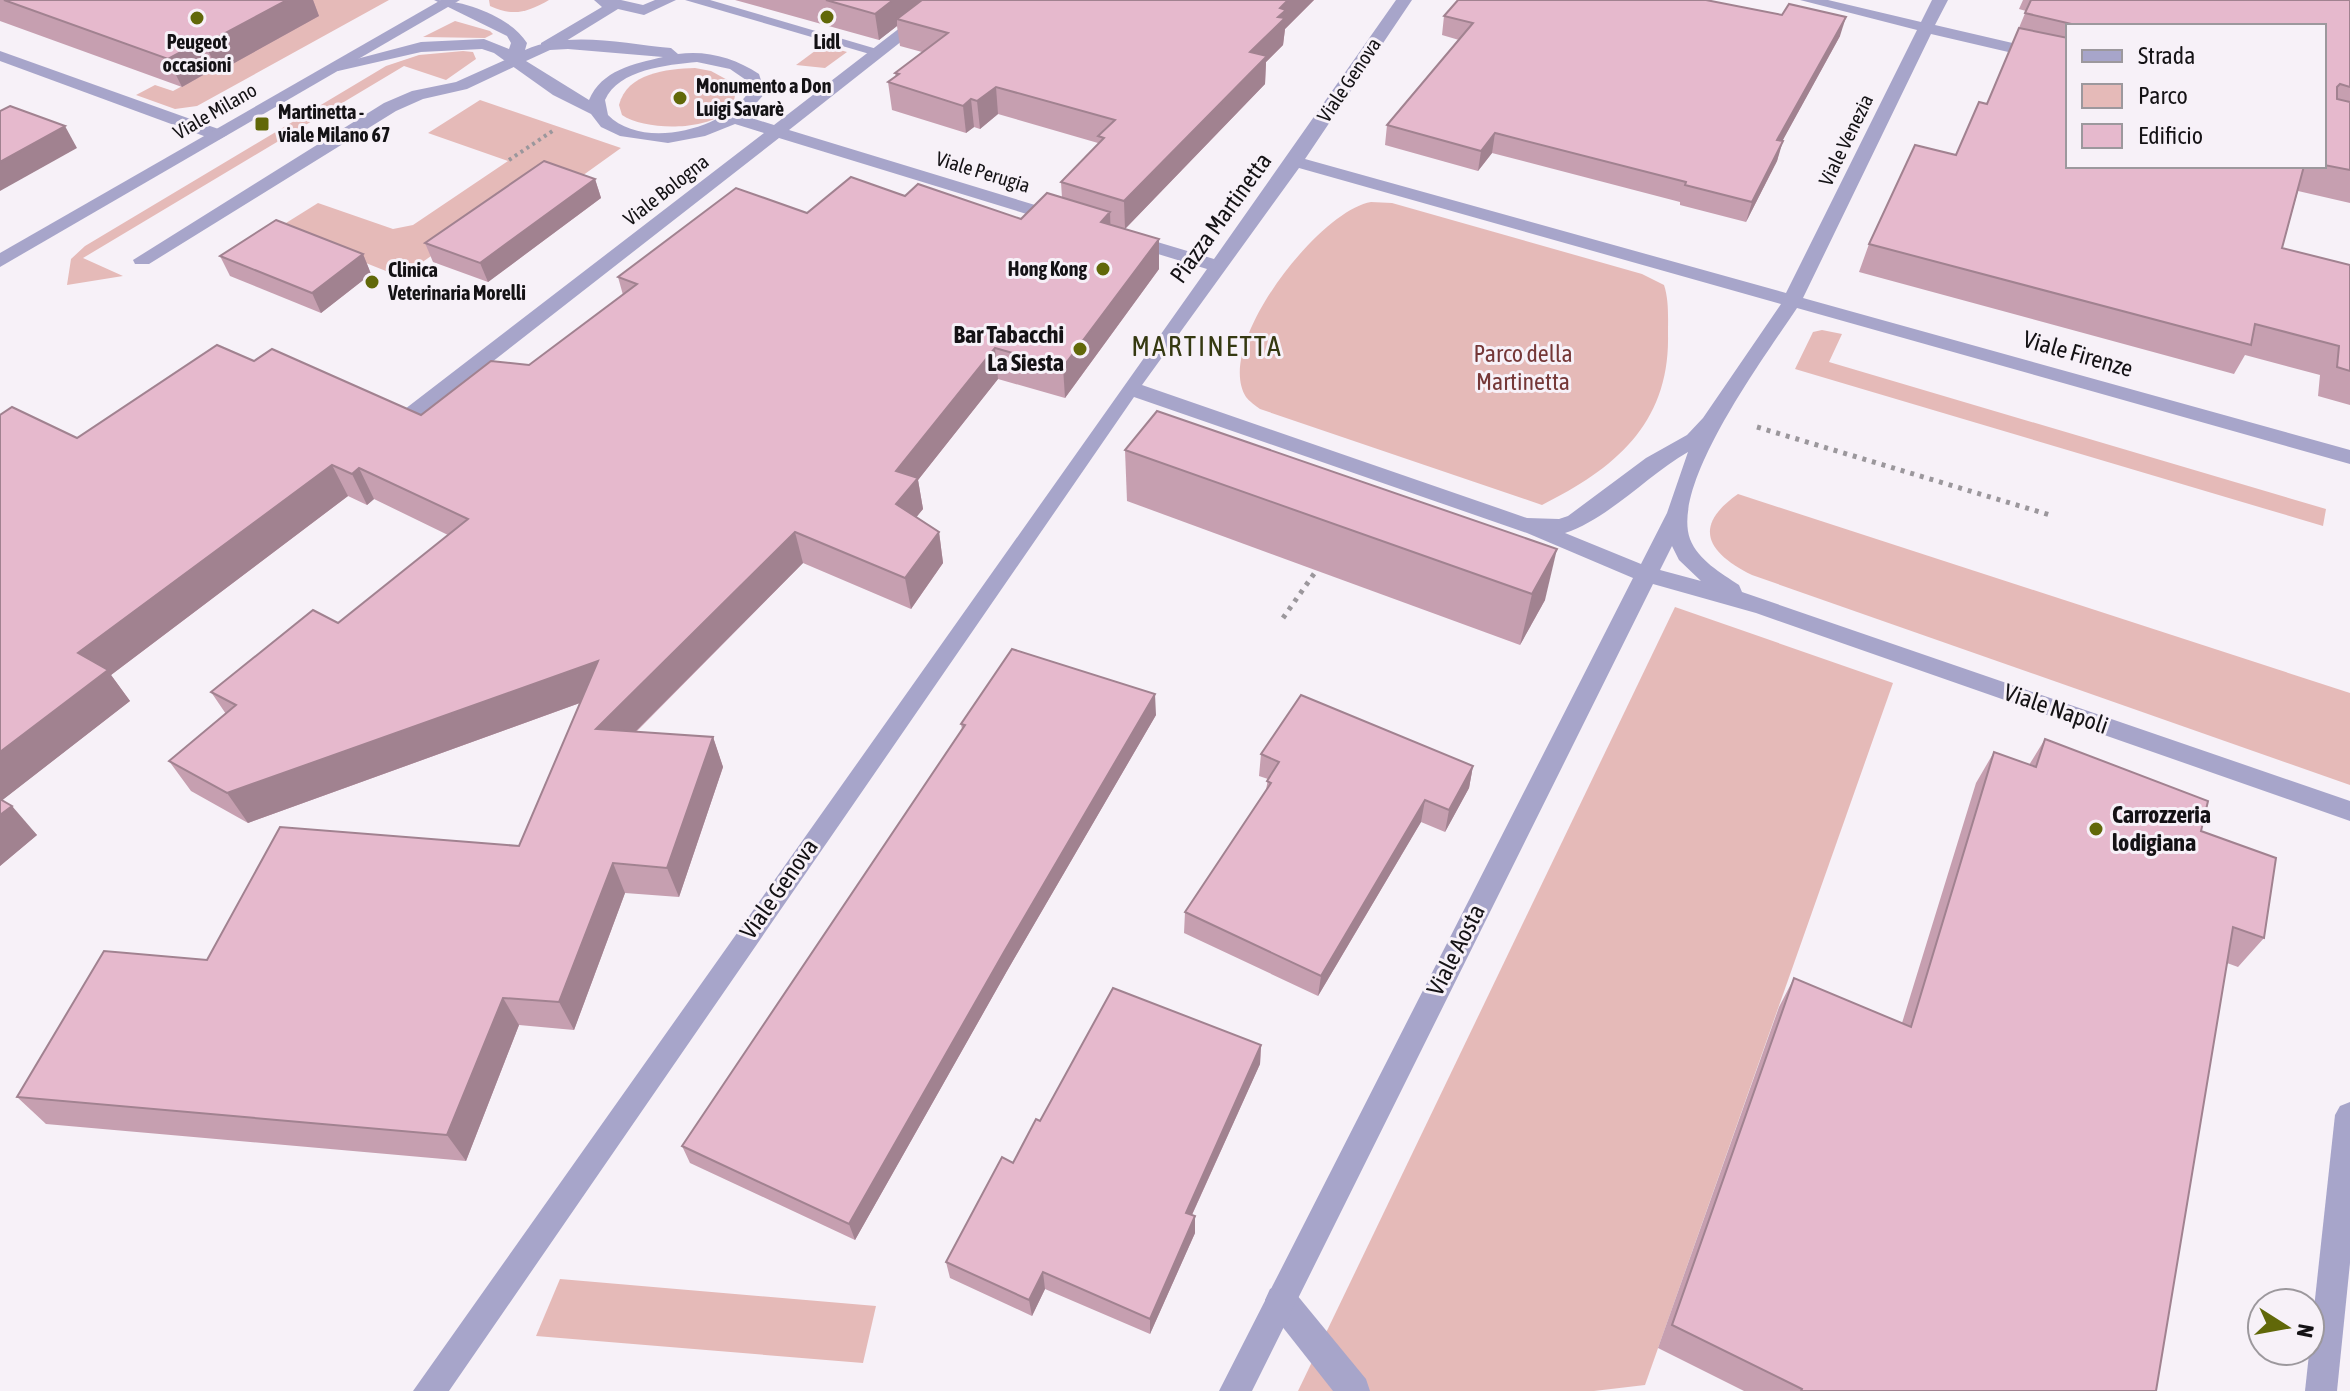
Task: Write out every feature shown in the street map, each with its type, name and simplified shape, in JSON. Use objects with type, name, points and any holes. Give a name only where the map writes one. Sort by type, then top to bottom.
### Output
[{"type":"street","points":[[604,1],[644,10],[668,0]]},
{"type":"street","points":[[693,0],[879,52]]},
{"type":"street","name":"Viale Bologna","points":[[412,414],[946,0]]},
{"type":"street","name":"Viale Genova","points":[[1295,161],[1404,0]]},
{"type":"street","points":[[1808,0],[2066,61]]},
{"type":"street","name":"Viale Venezia","points":[[1792,301],[1940,0]]},
{"type":"street","points":[[447,1],[513,33],[519,43],[514,61]]},
{"type":"street","name":"Viale Milano","points":[[0,261],[447,1]]},
{"type":"street","points":[[142,260],[390,107],[418,95],[461,86],[603,16],[611,8],[604,1]]},
{"type":"street","points":[[338,66],[405,50],[456,43],[493,46],[559,92],[593,108],[614,128],[646,138],[701,134],[736,119],[755,100],[757,87],[752,75],[739,66],[612,46],[547,46]]},
{"type":"street","points":[[0,56],[218,135]]},
{"type":"street","points":[[593,108],[608,83],[626,72],[672,58],[697,57]]},
{"type":"street","name":"Viale Perugia","points":[[736,119],[1081,224]]},
{"type":"street","name":"Piazza Martinetta","points":[[1130,388],[1295,161],[1792,301]]},
{"type":"street","points":[[1111,234],[1218,266]]},
{"type":"street","points":[[1525,525],[1561,527],[1576,521],[1653,463],[1694,440],[1712,419],[1792,301]]},
{"type":"street","name":"Viale Firenze","points":[[1792,301],[2350,457]]},
{"type":"street","points":[[1130,388],[1525,525],[1644,574]]},
{"type":"street","name":"Viale Genova","points":[[429,1391],[1130,388]]},
{"type":"street","points":[[1679,510],[1712,419]]},
{"type":"street","name":"Viale Aosta","points":[[1235,1391],[1644,574],[1679,510]]},
{"type":"street","name":"Viale Napoli","points":[[1679,510],[1675,534],[1689,560],[1729,589],[1762,606]]},
{"type":"street","name":"Viale Napoli","points":[[1644,574],[1762,606],[2350,811]]},
{"type":"street","points":[[2321,1391],[2350,1115]]},
{"type":"street","points":[[1281,1300],[1354,1391]]},
{"type":"path","points":[[509,160],[593,108]]},
{"type":"path","points":[[1712,419],[2050,515]]},
{"type":"path","points":[[1283,618],[1316,571]]},
{"type":"green space","points":[[290,0],[389,0],[197,106],[175,109],[136,95],[155,85],[173,91],[212,70],[218,72]]},
{"type":"green space","points":[[489,0],[549,0],[534,8],[513,12],[490,6]]},
{"type":"green space","points":[[455,21],[493,34],[485,38],[423,37]]},
{"type":"green space","points":[[823,45],[847,52],[825,68],[796,65]]},
{"type":"green space","points":[[473,52],[476,59],[446,80],[404,66],[83,258],[123,276],[67,285],[71,259],[85,246],[386,66],[419,55]]},
{"type":"green space","points":[[695,68],[711,71],[733,83],[734,99],[727,111],[714,119],[675,126],[636,122],[622,115],[619,105],[623,94],[639,79],[660,72]]},
{"type":"green space","points":[[480,100],[621,148],[568,186],[543,178],[401,277],[278,228],[318,203],[393,229],[413,225],[508,161],[428,133]]},
{"type":"green space","name":"Parco della Martinetta","points":[[1371,202],[1392,203],[1642,274],[1664,285],[1668,334],[1666,365],[1660,393],[1634,439],[1593,475],[1542,505],[1260,409],[1247,399],[1240,374],[1244,346],[1277,283],[1325,229],[1350,211]]},
{"type":"green space","points":[[1822,330],[1842,334],[1829,362],[2326,509],[2323,526],[1795,369],[1813,332]]},
{"type":"green space","points":[[1738,494],[2350,693],[2350,785],[1752,575],[1725,558],[1711,539],[1710,528],[1714,517]]},
{"type":"green space","points":[[1675,607],[1893,683],[1645,1385],[1594,1391],[1298,1391]]},
{"type":"green space","points":[[560,1279],[876,1306],[863,1363],[536,1336]]},
{"type":"building","points":[[4,0],[287,0],[205,44],[199,42],[168,59]]},
{"type":"building","points":[[826,0],[893,0],[875,14]]},
{"type":"building","points":[[922,0],[1288,0],[1280,8],[1286,10],[1278,17],[1285,18],[1250,52],[1267,56],[1124,201],[1061,182],[1104,138],[1098,136],[1115,120],[996,87],[977,101],[971,99],[963,106],[888,82],[899,74],[895,73],[948,33],[897,19]]},
{"type":"building","points":[[1458,0],[1706,0],[1782,15],[1789,4],[1846,17],[1777,140],[1783,141],[1752,202],[1495,133],[1481,151],[1387,125],[1473,23],[1444,16]]},
{"type":"building","points":[[2031,0],[2350,0],[2350,87],[2340,84],[2337,99],[2350,102],[2350,170],[2326,165],[2326,24],[2072,24],[2025,13]]},
{"type":"building","points":[[2019,28],[2066,38],[2066,168],[2303,168],[2282,248],[2350,265],[2350,371],[2337,367],[2339,346],[2255,324],[2251,345],[1869,244],[1915,145],[1956,155],[1979,102],[1987,104]]},
{"type":"building","points":[[10,106],[65,126],[0,162],[0,111]]},
{"type":"building","points":[[544,161],[595,179],[480,263],[425,243]]},
{"type":"building","points":[[851,177],[905,196],[918,184],[1021,219],[1047,193],[1110,212],[1101,222],[1159,239],[1063,367],[995,348],[896,471],[918,478],[896,504],[939,532],[905,578],[795,532],[596,729],[713,737],[667,868],[613,863],[559,1002],[503,998],[447,1135],[17,1097],[104,951],[207,960],[280,827],[519,846],[598,661],[227,793],[169,761],[236,705],[211,692],[313,610],[338,623],[468,519],[359,468],[352,474],[332,465],[78,653],[108,670],[0,752],[0,415],[12,407],[77,438],[217,345],[254,361],[272,349],[421,415],[491,361],[529,365],[637,284],[618,277],[736,188],[807,213]]},
{"type":"building","points":[[276,220],[363,254],[312,293],[220,256]]},
{"type":"building","points":[[1157,411],[1557,549],[1532,594],[1125,450]]},
{"type":"building","points":[[1012,649],[1155,694],[849,1224],[682,1146],[965,725],[961,724]]},
{"type":"building","points":[[1301,695],[1473,766],[1449,810],[1425,800],[1321,976],[1185,912],[1271,783],[1267,781],[1279,762],[1261,754]]},
{"type":"building","points":[[2045,739],[2208,801],[2201,831],[2276,858],[2264,938],[2233,927],[2156,1391],[1801,1391],[1672,1325],[1794,978],[1911,1027],[1994,752],[2036,767]]},
{"type":"building","points":[[0,799],[12,806],[0,815]]},
{"type":"building","points":[[1113,988],[1261,1045],[1186,1213],[1195,1216],[1150,1319],[1043,1272],[1029,1300],[946,1262],[1002,1157],[1013,1163],[1036,1119],[1040,1121]]},
{"type":"place","name":"Lidl","points":[[827,17]]},
{"type":"place","name":"Peugeot occasioni","points":[[197,18]]},
{"type":"place","name":"Monumento a Don Luigi Savarè","points":[[680,98]]},
{"type":"place","name":"Martinetta - viale Milano 67","points":[[262,124]]},
{"type":"place","name":"Hong Kong","points":[[1103,269]]},
{"type":"place","name":"Clinica Veterinaria Morelli","points":[[372,282]]},
{"type":"place","name":"Bar Tabacchi La Siesta","points":[[1080,349]]},
{"type":"place","name":"Carrozzeria lodigiana","points":[[2096,829]]},
{"type":"district","name":"MARTINETTA","points":[[1207,346]]}]
